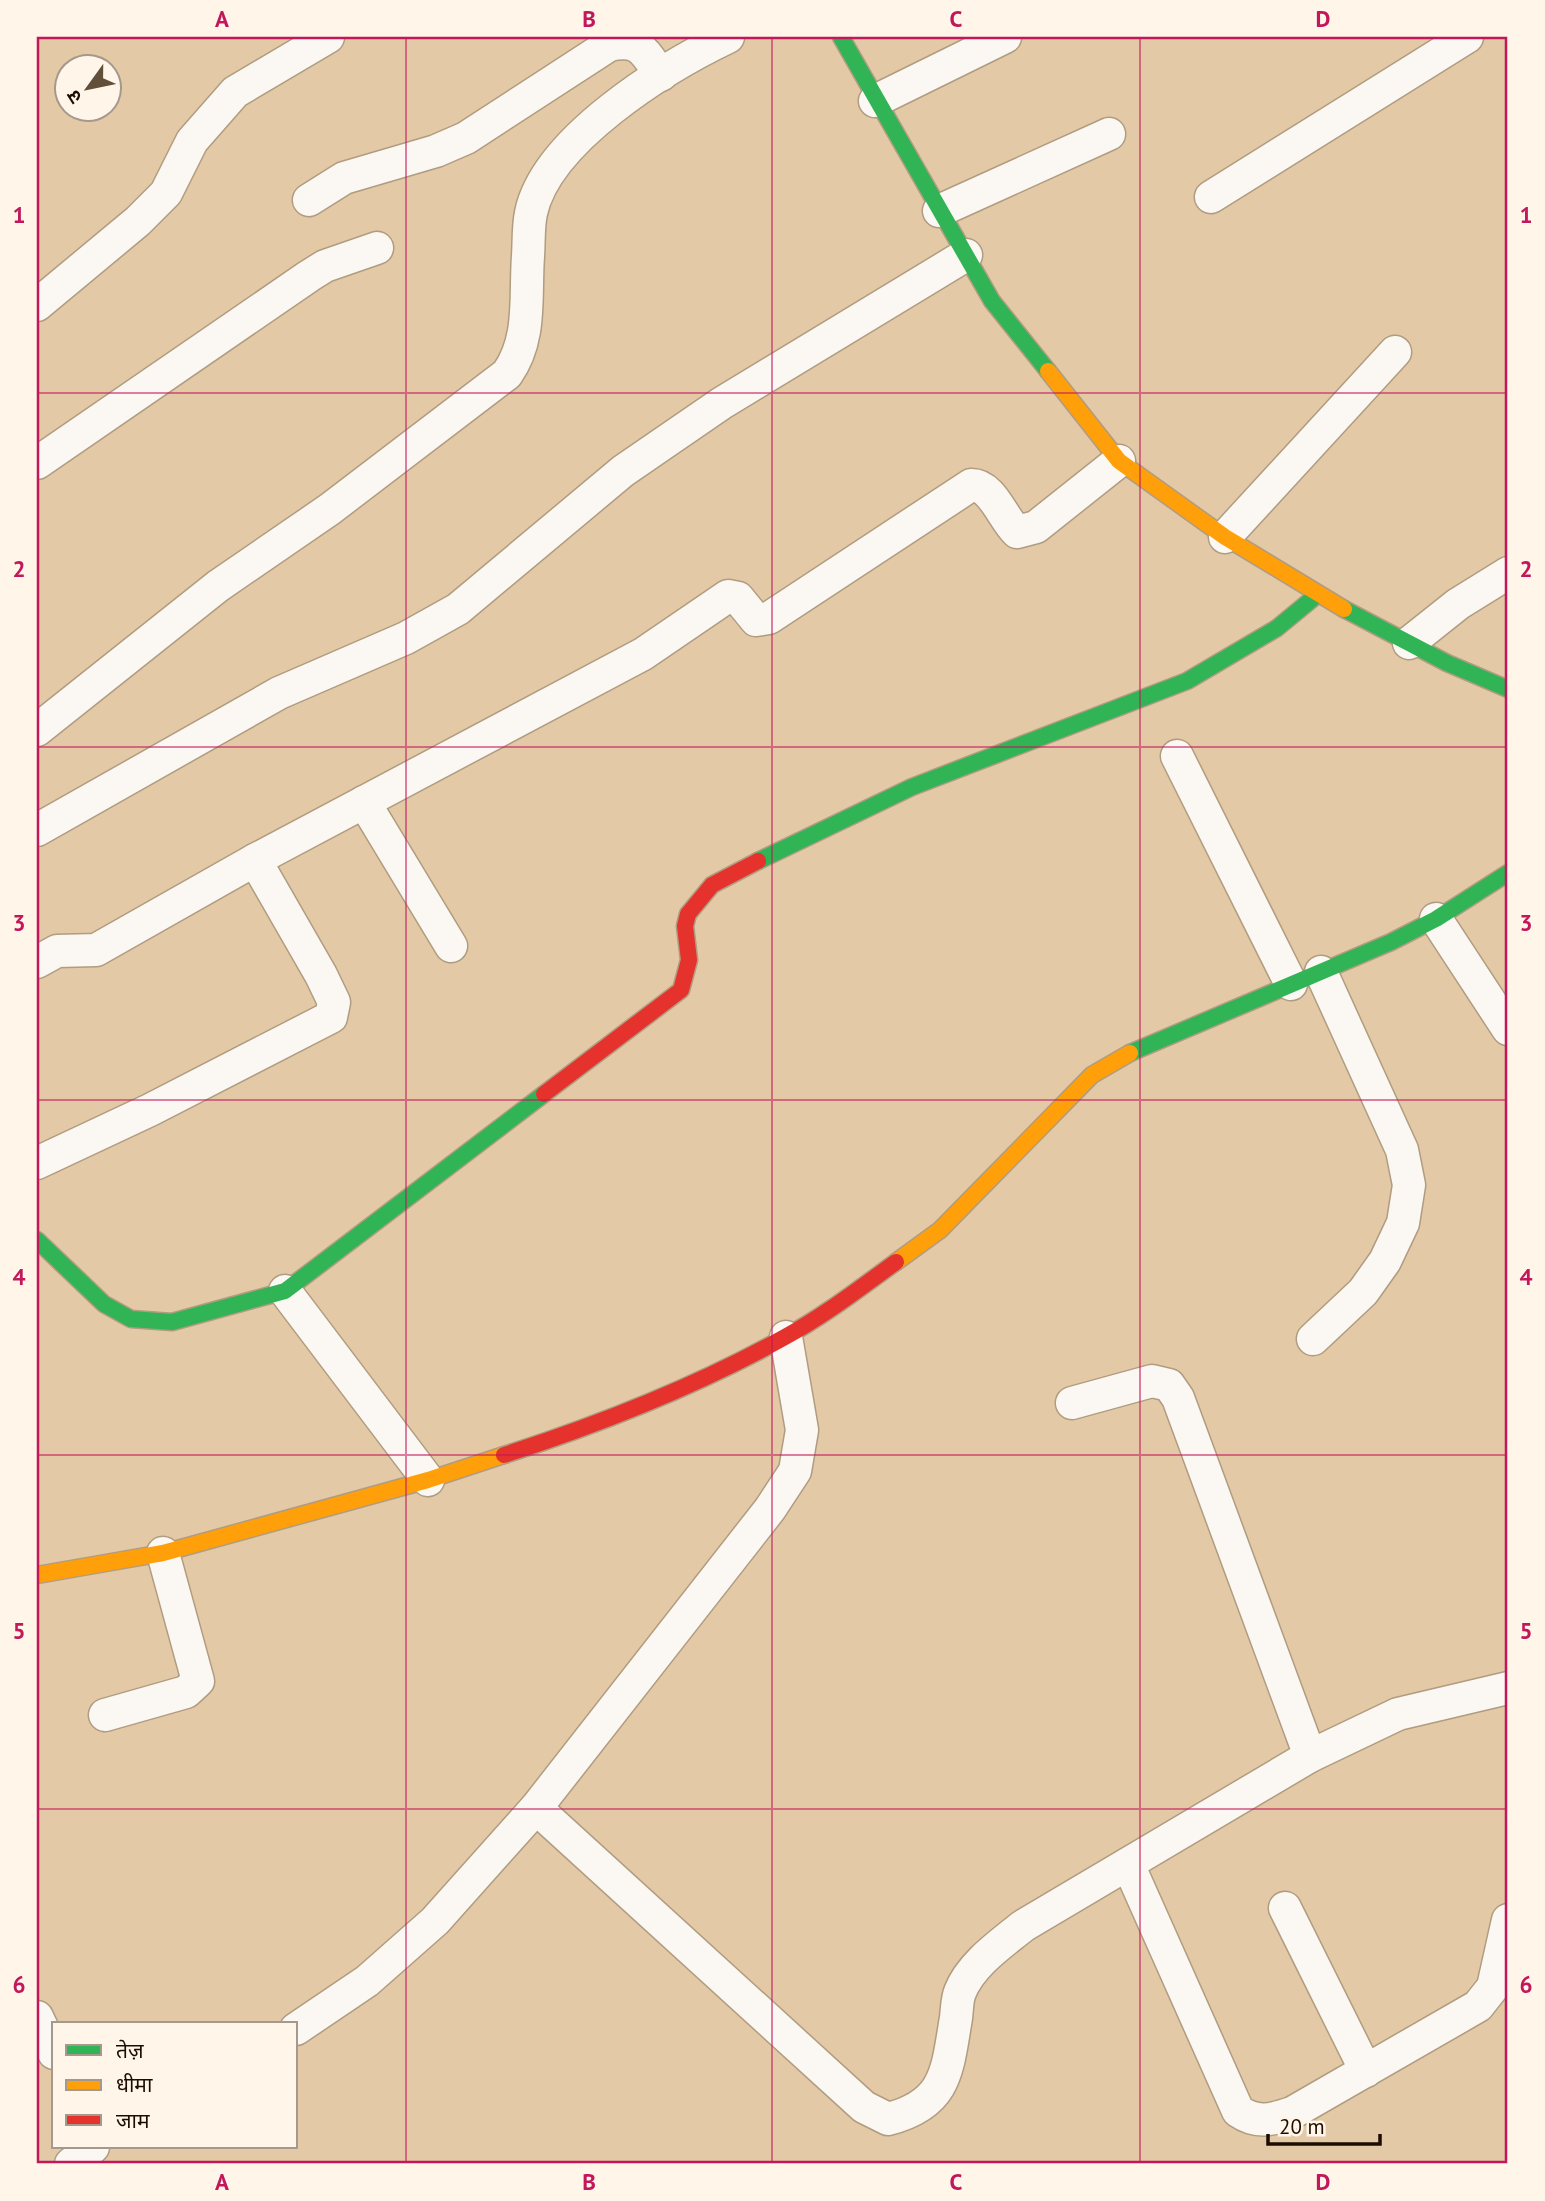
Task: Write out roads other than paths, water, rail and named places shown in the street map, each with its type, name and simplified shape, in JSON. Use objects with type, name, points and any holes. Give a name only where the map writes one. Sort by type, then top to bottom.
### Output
[{"type":"street","points":[[37,305],[138,221],[166,192],[192,141],[235,92],[328,37]]},
{"type":"street","points":[[37,730],[218,586],[330,509],[507,374],[520,355],[525,331],[531,212],[548,174],[582,133],[634,92],[729,37]]},
{"type":"street","points":[[841,37],[875,101],[992,301],[1119,461],[1225,537],[1317,596],[1508,689]]},
{"type":"street","points":[[875,101],[1005,37]]},
{"type":"street","points":[[1211,197],[1467,37]]},
{"type":"street","points":[[309,200],[344,178],[436,151],[466,138],[609,45],[624,42],[640,46],[661,75]]},
{"type":"street","points":[[939,211],[1109,134]]},
{"type":"street","points":[[37,463],[309,276],[337,261],[377,248]]},
{"type":"street","points":[[37,830],[279,693],[407,638],[458,609],[623,471],[722,403],[966,255]]},
{"type":"street","points":[[1225,537],[1395,352]]},
{"type":"street","points":[[37,962],[57,951],[96,950],[255,860],[643,654],[728,596],[738,598],[755,620],[769,618],[971,485],[979,485],[985,489],[1008,523],[1017,532],[1025,532],[1036,527],[1119,461]]},
{"type":"street","points":[[1409,643],[1458,604],[1508,573]]},
{"type":"street","points":[[37,1240],[104,1304],[131,1319],[172,1322],[285,1291],[681,990],[690,964],[683,923],[696,898],[712,885],[831,824],[939,776],[1161,693],[1259,643],[1317,596]]},
{"type":"street","points":[[1177,756],[1291,984]]},
{"type":"street","points":[[364,802],[451,946]]},
{"type":"street","points":[[37,1163],[163,1104],[331,1017],[334,1002],[321,975],[255,860]]},
{"type":"street","points":[[37,1575],[163,1553],[428,1479],[569,1434],[675,1390],[786,1337],[866,1284],[940,1230],[1055,1109],[1092,1076],[1139,1048],[1321,972],[1436,919],[1508,873]]},
{"type":"street","points":[[1436,919],[1508,1029]]},
{"type":"street","points":[[1313,1339],[1363,1292],[1385,1261],[1403,1223],[1409,1185],[1402,1150],[1321,972]]},
{"type":"street","points":[[285,1291],[428,1479]]},
{"type":"street","points":[[298,2028],[367,1981],[435,1921],[536,1808],[771,1508],[795,1471],[802,1430],[786,1337]]},
{"type":"street","points":[[1072,1403],[1152,1381],[1169,1385],[1178,1398],[1310,1756]]},
{"type":"street","points":[[105,1715],[186,1692],[198,1681],[163,1553]]},
{"type":"street","points":[[536,1808],[864,2106],[888,2119],[912,2113],[935,2096],[949,2067],[960,1991],[988,1954],[1023,1926],[1310,1756],[1398,1714],[1508,1688]]},
{"type":"street","points":[[1128,1864],[1238,2111],[1252,2120],[1281,2117],[1478,2006],[1493,1987],[1508,1920]]},
{"type":"street","points":[[1285,1908],[1366,2071]]},
{"type":"street","points":[[37,2017],[52,2049]]},
{"type":"street","points":[[71,2164],[92,2148]]},
{"type":"street","points":[[106,2148],[115,2164]]}]
